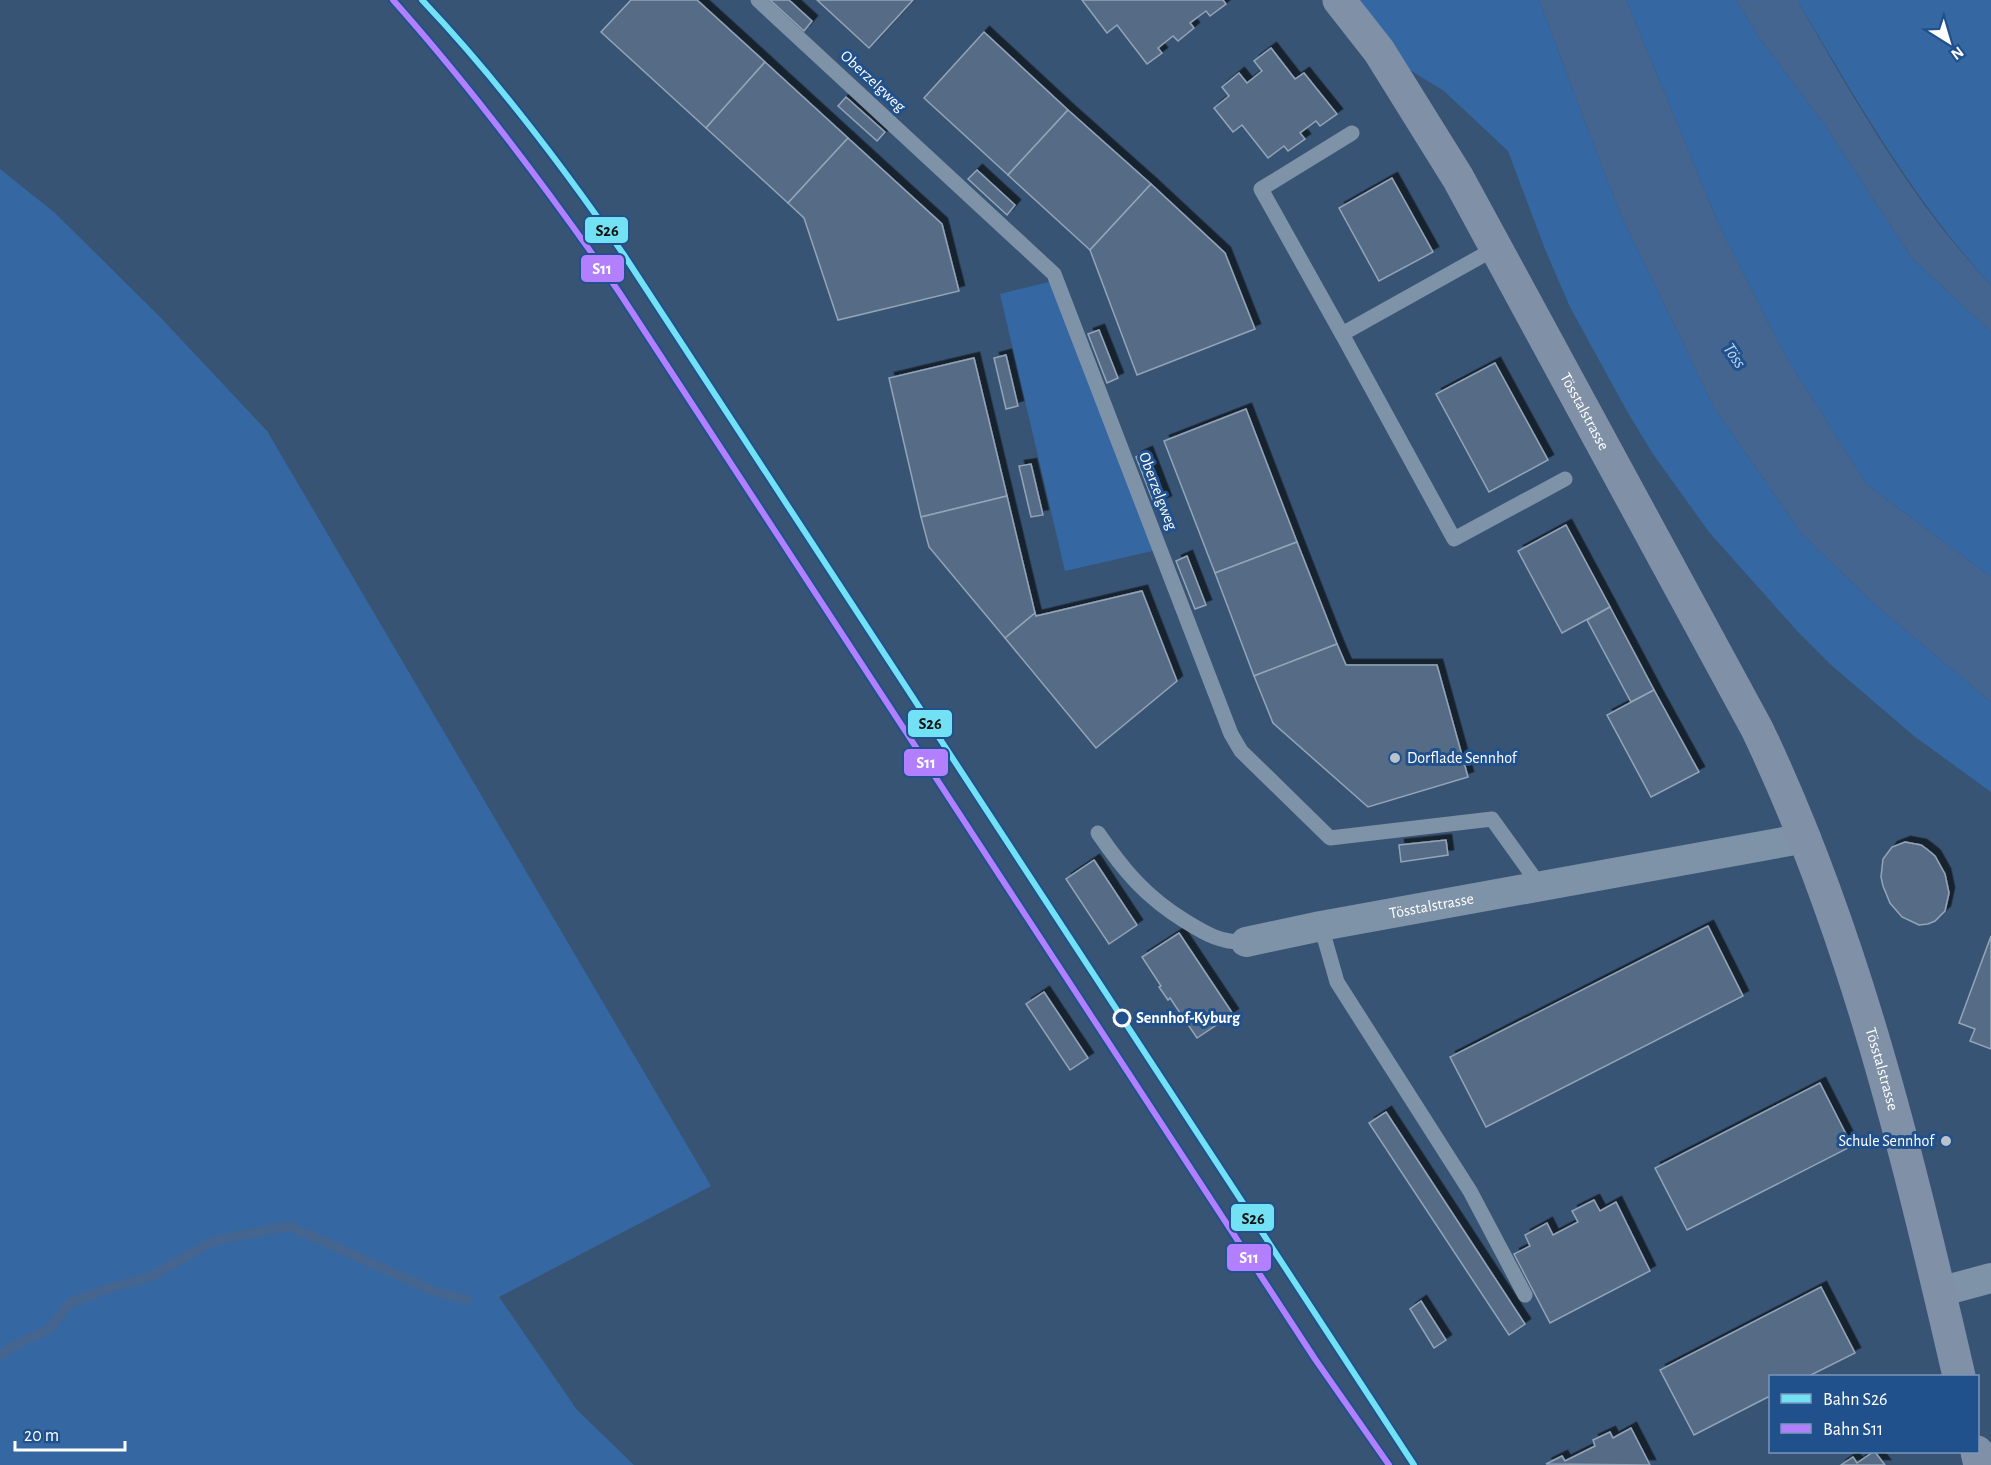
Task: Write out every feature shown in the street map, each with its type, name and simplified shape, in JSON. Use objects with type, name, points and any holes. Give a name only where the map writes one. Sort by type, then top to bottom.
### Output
[{"type":"main road","name":"Tösstalstrasse","points":[[1339,0],[1379,51],[1458,178],[1757,729],[1806,838],[1840,931],[1880,1058],[1959,1375]]},
{"type":"street","name":"Tösstalstrasse","points":[[1246,942],[1322,926],[1806,838]]},
{"type":"street","points":[[1939,1292],[1991,1278]]},
{"type":"lane","name":"Oberzelgweg","points":[[758,0],[1054,274],[1231,734],[1241,751],[1330,838],[1492,819],[1540,886]]},
{"type":"lane","points":[[1352,133],[1261,189],[1454,539],[1565,479]]},
{"type":"lane","points":[[1342,334],[1496,248]]},
{"type":"lane","name":"Tösstalstrasse","points":[[1098,833],[1131,878],[1156,902],[1211,937],[1232,942],[1246,942]]},
{"type":"lane","points":[[1322,926],[1337,982],[1470,1191],[1525,1295]]},
{"type":"shaded area","points":[[1339,0],[1539,0],[1619,211],[1715,409],[1801,533],[1872,602],[1991,702],[1991,792],[1914,736],[1830,664],[1799,633],[1709,532],[1653,454],[1570,307],[1545,249],[1508,151],[1444,91],[1379,51]]},
{"type":"shaded area","points":[[1626,0],[1736,0],[1763,43],[1822,121],[1912,258],[1991,332],[1991,577],[1866,484],[1782,350],[1719,225]]},
{"type":"shaded area","points":[[1797,0],[1991,0],[1991,285],[1936,219],[1911,184]]},
{"type":"shaded area","points":[[0,169],[55,213],[160,317],[267,431],[711,1186],[499,1297],[577,1410],[634,1465],[0,1465]]},
{"type":"shaded area","points":[[1057,280],[1161,549],[1065,571],[1000,294]]},
{"type":"water","name":"Töss","points":[[1539,0],[1626,0],[1719,225],[1782,350],[1866,484],[1991,577],[1991,702],[1872,602],[1801,533],[1715,409],[1619,211]]},
{"type":"water","points":[[1736,0],[1797,0],[1840,75],[1910,184],[1962,253],[1991,285],[1991,332],[1912,258],[1822,121],[1763,43]]},
{"type":"building","points":[[631,0],[697,0],[765,62],[706,128],[601,32]]},
{"type":"building","points":[[770,0],[789,0],[812,21],[804,31]]},
{"type":"building","points":[[817,0],[913,0],[869,48]]},
{"type":"building","points":[[1082,0],[1223,0],[1226,4],[1210,16],[1206,11],[1190,23],[1194,28],[1178,41],[1173,36],[1158,48],[1162,53],[1147,64],[1117,25],[1107,33]]},
{"type":"building","points":[[984,32],[1068,110],[1008,175],[924,98]]},
{"type":"building","points":[[1271,48],[1295,79],[1304,73],[1337,114],[1320,126],[1316,121],[1300,133],[1305,139],[1288,151],[1284,146],[1268,158],[1242,125],[1233,132],[1214,108],[1229,96],[1222,87],[1239,73],[1247,83],[1262,71],[1254,61]]},
{"type":"building","points":[[765,62],[848,138],[788,203],[706,128]]},
{"type":"building","points":[[846,97],[885,132],[877,141],[838,106]]},
{"type":"building","points":[[1068,110],[1151,184],[1090,250],[1008,175]]},
{"type":"building","points":[[848,138],[942,224],[959,291],[838,320],[804,218],[788,203]]},
{"type":"building","points":[[977,170],[1015,205],[1007,215],[968,179]]},
{"type":"building","points":[[1392,178],[1433,252],[1379,281],[1339,208]]},
{"type":"building","points":[[1151,184],[1225,253],[1255,329],[1137,375],[1090,250]]},
{"type":"building","points":[[1099,330],[1118,378],[1107,383],[1088,334]]},
{"type":"building","points":[[1006,355],[1018,406],[1006,409],[994,358]]},
{"type":"building","points":[[974,358],[1007,496],[921,517],[889,378]]},
{"type":"building","points":[[1495,363],[1548,460],[1489,492],[1436,394]]},
{"type":"building","points":[[1246,409],[1297,542],[1215,573],[1164,441]]},
{"type":"building","points":[[1147,452],[1166,501],[1155,506],[1136,457]]},
{"type":"building","points":[[1031,464],[1043,515],[1031,517],[1019,466]]},
{"type":"building","points":[[1007,496],[1035,613],[1005,638],[929,547],[921,517]]},
{"type":"building","points":[[1566,525],[1610,607],[1562,633],[1518,551]]},
{"type":"building","points":[[1297,542],[1337,644],[1254,676],[1215,573]]},
{"type":"building","points":[[1187,556],[1206,605],[1195,609],[1176,561]]},
{"type":"building","points":[[1142,591],[1177,681],[1096,748],[1005,638],[1035,613],[1036,616]]},
{"type":"building","points":[[1610,607],[1654,690],[1631,702],[1587,620]]},
{"type":"building","points":[[1337,644],[1346,665],[1437,665],[1468,777],[1368,807],[1273,723],[1254,676]]},
{"type":"building","points":[[1654,690],[1699,772],[1651,797],[1607,715]]},
{"type":"building","points":[[1446,840],[1448,855],[1401,862],[1399,845]]},
{"type":"building","points":[[1905,842],[1921,845],[1928,850],[1935,856],[1945,874],[1949,893],[1945,911],[1935,921],[1928,924],[1919,925],[1902,917],[1890,903],[1883,886],[1881,877],[1883,859],[1892,847]]},
{"type":"building","points":[[1094,860],[1137,925],[1109,944],[1066,879]]},
{"type":"building","points":[[1708,926],[1743,996],[1486,1127],[1450,1057]]},
{"type":"building","points":[[1179,933],[1233,1014],[1197,1038],[1170,998],[1168,1000],[1159,987],[1161,986],[1142,957]]},
{"type":"building","points":[[1991,936],[1991,1049],[1970,1041],[1975,1029],[1959,1023]]},
{"type":"building","points":[[1044,992],[1088,1058],[1070,1070],[1026,1004]]},
{"type":"building","points":[[1820,1083],[1852,1146],[1687,1230],[1655,1168]]},
{"type":"building","points":[[1386,1112],[1525,1324],[1509,1335],[1369,1123]]},
{"type":"building","points":[[1594,1200],[1600,1211],[1616,1202],[1650,1271],[1550,1323],[1514,1254],[1530,1246],[1525,1235],[1547,1223],[1553,1235],[1578,1222],[1572,1211]]},
{"type":"building","points":[[1821,1287],[1855,1353],[1811,1375],[1769,1375],[1769,1397],[1694,1435],[1660,1370]]},
{"type":"building","points":[[1421,1301],[1446,1340],[1434,1348],[1410,1309]]},
{"type":"building","points":[[1631,1428],[1650,1465],[1546,1464],[1562,1456],[1565,1461],[1595,1446],[1593,1440],[1610,1432],[1613,1438]]},
{"type":"building","points":[[1872,1453],[1876,1453],[1885,1465],[1841,1465],[1853,1457],[1857,1463]]},
{"type":"waterway","points":[[0,1356],[13,1346],[49,1329],[70,1303],[152,1276],[213,1241],[289,1226],[433,1291],[467,1300]]},
{"type":"rail line","name":"S11","points":[[393,0],[453,70],[510,143],[619,292],[1315,1359],[1389,1465]]},
{"type":"rail line","name":"S26","points":[[422,0],[528,123],[624,255],[1414,1465]]},
{"type":"place","name":"Dorflade Sennhof","points":[[1395,758]]},
{"type":"place","name":"Sennhof-Kyburg","points":[[1122,1018]]},
{"type":"place","name":"Schule Sennhof","points":[[1946,1141]]}]
